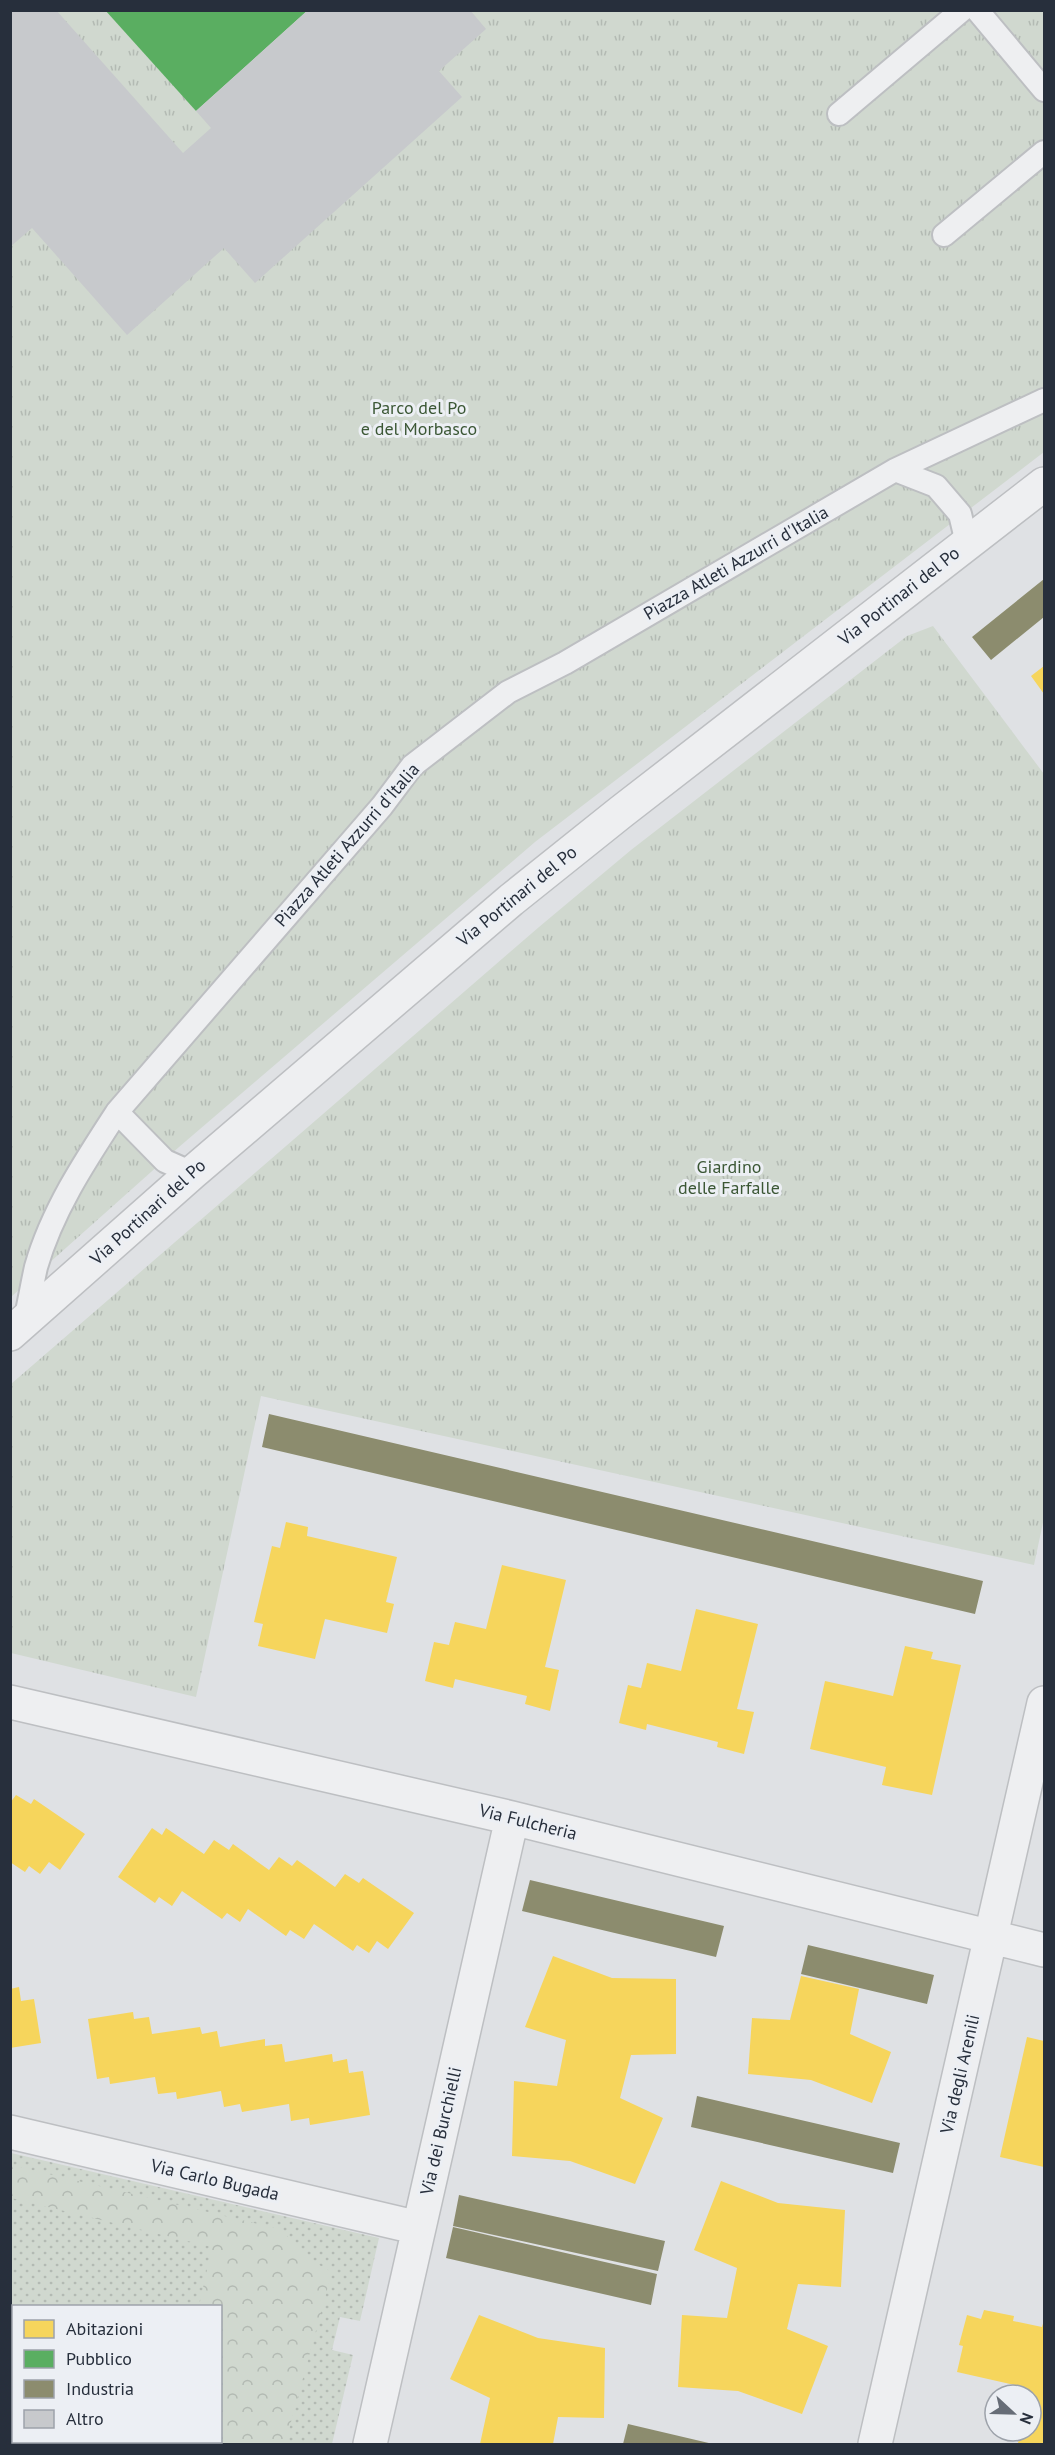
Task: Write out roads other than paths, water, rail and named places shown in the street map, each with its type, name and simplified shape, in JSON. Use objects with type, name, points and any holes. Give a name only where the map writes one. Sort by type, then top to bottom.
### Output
[{"type":"street","name":"Via Portinari del Po","points":[[18,1328],[192,1173],[511,900],[1044,484]]},
{"type":"street","name":"Via Fulcheria","points":[[10,1702],[512,1818],[1044,1950]]},
{"type":"street","name":"Via degli Arenili","points":[[875,2445],[1044,1703]]},
{"type":"street","name":"Via dei Burchielli","points":[[370,2445],[512,1818]]},
{"type":"street","name":"Via Carlo Bugada","points":[[10,2132],[419,2228]]},
{"type":"lane","points":[[839,114],[962,10]]},
{"type":"lane","points":[[977,10],[1044,90]]},
{"type":"lane","points":[[945,235],[1044,152]]},
{"type":"lane","name":"Piazza Atleti Azzurri d'Italia","points":[[18,1328],[57,1212],[87,1158],[117,1113],[382,806],[412,766],[508,692],[565,663],[895,470],[1044,400]]},
{"type":"lane","points":[[895,470],[936,486],[960,514],[967,543]]},
{"type":"lane","points":[[117,1113],[165,1161],[192,1173]]},
{"type":"park label","name":"Parco del Po e del Morbasco","points":[[419,418]]},
{"type":"park label","name":"Giardino delle Farfalle","points":[[729,1177]]}]
